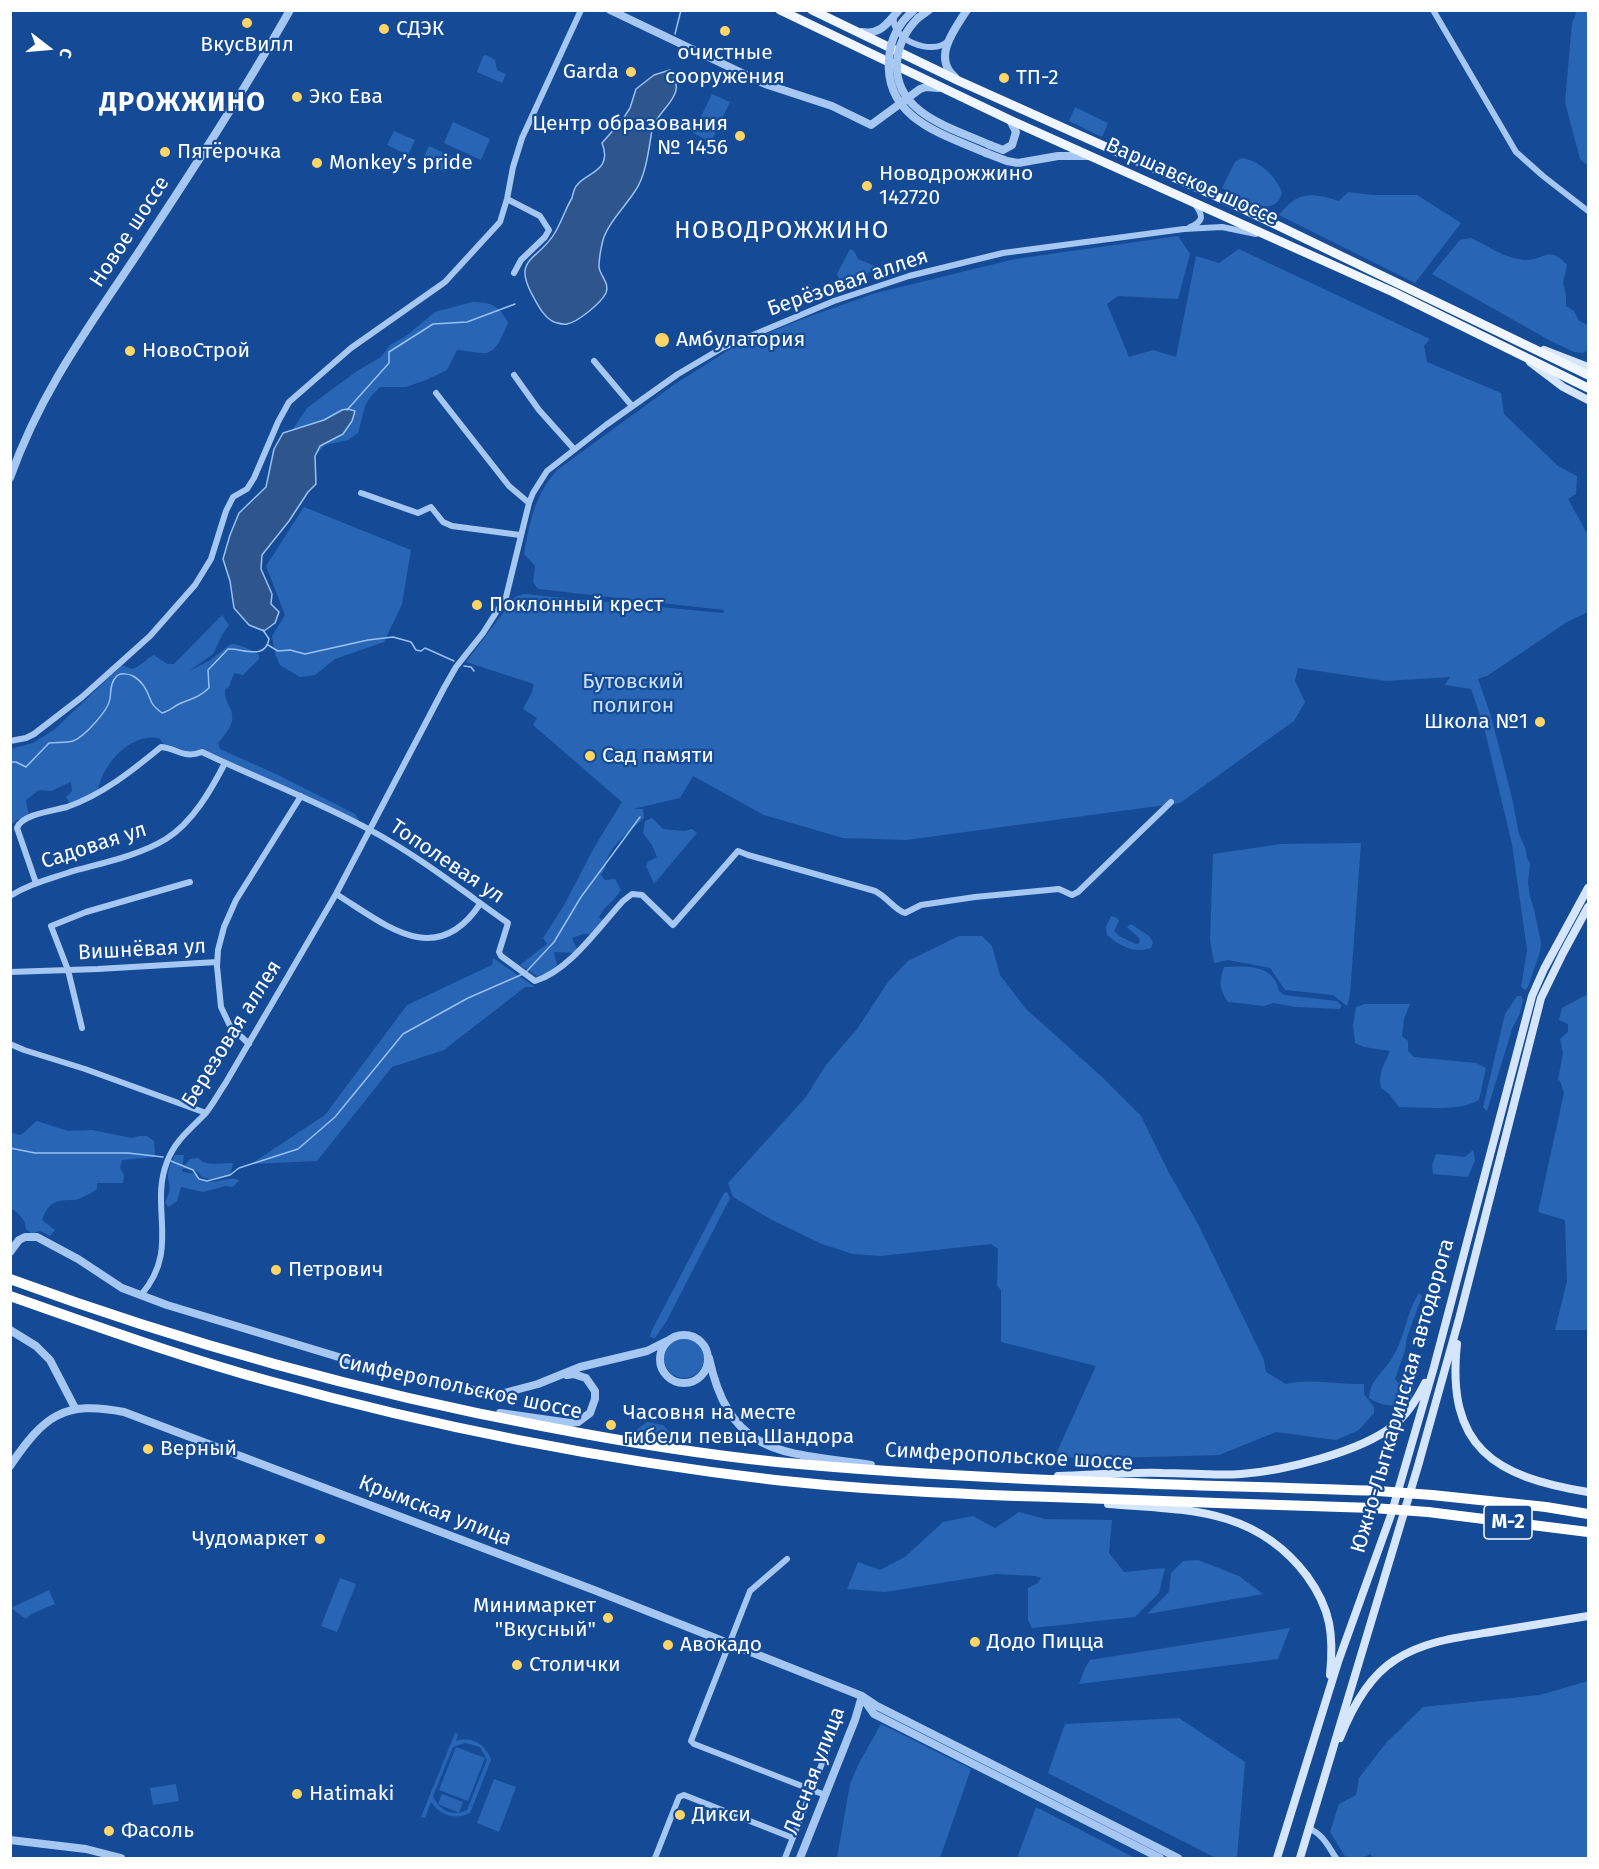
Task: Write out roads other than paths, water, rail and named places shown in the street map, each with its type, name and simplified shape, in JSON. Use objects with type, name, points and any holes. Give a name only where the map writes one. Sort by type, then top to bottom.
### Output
[{"type":"highway","name":"Симферопольское шоссе","points":[[12,1280],[140,1324],[271,1364],[371,1390],[455,1410],[611,1439],[697,1452],[774,1462],[929,1474],[1378,1491],[1546,1507],[1588,1514]]},
{"type":"highway","name":"Симферопольское шоссе","points":[[10,1296],[134,1340],[266,1380],[380,1410],[605,1456],[774,1480],[850,1487],[994,1495],[1373,1508],[1428,1512],[1588,1532]]},
{"type":"main road","name":"Варшавское шоссе","points":[[780,10],[1010,120],[1393,292],[1588,388]]},
{"type":"main road","name":"Варшавское шоссе","points":[[812,10],[959,81],[1242,208],[1525,344],[1588,368]]},
{"type":"main road","points":[[1520,355],[1563,387],[1588,400]]},
{"type":"main road","name":"Южно-Лыткаринская автодорога","points":[[1277,1858],[1338,1662],[1392,1515],[1434,1366],[1529,1005],[1544,969],[1588,888]]},
{"type":"main road","name":"Южно-Лыткаринская автодорога","points":[[1300,1858],[1318,1792],[1418,1467],[1459,1319],[1541,998],[1588,906]]},
{"type":"main road","points":[[1459,1319],[1455,1364],[1456,1396],[1469,1435],[1483,1452],[1501,1466],[1521,1476],[1545,1484],[1588,1492]]},
{"type":"main road","points":[[999,1477],[1161,1473],[1241,1474],[1275,1469],[1332,1455],[1376,1438],[1403,1416],[1417,1398],[1434,1366]]},
{"type":"main road","points":[[994,1495],[1206,1513],[1233,1520],[1262,1533],[1281,1547],[1318,1591],[1330,1623],[1332,1649],[1321,1718]]},
{"type":"main road","points":[[1318,1792],[1344,1728],[1362,1695],[1379,1673],[1395,1660],[1421,1647],[1449,1639],[1588,1616]]},
{"type":"street","name":"Новое шоссе","points":[[10,478],[31,425],[49,388],[177,194],[290,10]]},
{"type":"street","points":[[10,741],[27,738],[34,734],[82,697],[163,622],[206,570],[233,497],[247,489],[254,478],[278,422],[290,402],[351,348],[445,282],[500,222],[522,138],[582,10]]},
{"type":"street","points":[[610,10],[765,84],[832,106],[871,125],[920,89],[932,86],[944,89]]},
{"type":"street","points":[[929,10],[915,13],[899,51],[898,75],[905,96],[915,108],[1007,161],[1018,163],[1058,156],[1093,157]]},
{"type":"street","points":[[959,81],[945,67],[944,57],[948,41],[967,10]]},
{"type":"street","points":[[855,31],[868,33],[881,30],[897,12]]},
{"type":"street","points":[[897,12],[893,23],[905,38],[932,49],[941,47],[948,41]]},
{"type":"street","points":[[1437,12],[1516,152],[1588,211]]},
{"type":"street","points":[[988,149],[1003,150],[1012,145],[1016,132],[1010,120]]},
{"type":"street","points":[[507,199],[540,216],[549,230],[545,237],[521,260],[514,273]]},
{"type":"street","points":[[1184,229],[1201,220],[1199,210],[1193,202]]},
{"type":"street","name":"Берёзовая аллея","points":[[508,593],[529,503],[547,471],[632,406],[678,374],[722,348],[883,283],[1003,253],[1184,229],[1222,227],[1269,236]]},
{"type":"street","points":[[594,361],[632,406]]},
{"type":"street","points":[[514,375],[539,410],[574,449]]},
{"type":"street","points":[[436,393],[509,486],[529,503]]},
{"type":"street","points":[[361,493],[418,513],[431,507],[443,522],[452,526],[520,535]]},
{"type":"street","name":"Березовая аллея","points":[[141,1295],[155,1275],[163,1246],[161,1206],[163,1175],[167,1161],[185,1133],[206,1113],[249,1044],[336,894],[456,667],[500,608],[508,593]]},
{"type":"street","name":"Тополевая ул","points":[[36,883],[14,828],[24,819],[68,807],[100,791],[133,770],[161,747],[185,755],[202,752],[301,796],[399,846],[508,923],[499,952],[501,956],[535,981],[549,976],[572,958],[632,894],[642,895],[673,925],[738,851],[875,891],[885,896],[900,912],[905,913],[921,904],[975,897],[1059,888],[1072,895],[1078,892],[1171,802]]},
{"type":"street","name":"Садовая ул","points":[[10,896],[36,883],[128,855],[169,838],[196,811],[210,792],[225,763]]},
{"type":"street","points":[[249,1044],[230,1026],[221,1007],[218,950],[224,927],[236,900],[301,796]]},
{"type":"street","name":"Вишнёвая ул","points":[[68,970],[51,926],[86,912],[190,882]]},
{"type":"street","points":[[336,894],[405,934],[425,940],[444,936],[464,923],[480,904]]},
{"type":"street","name":"Вишнёвая ул","points":[[10,972],[217,962]]},
{"type":"street","points":[[68,970],[82,1028]]},
{"type":"street","points":[[10,1044],[206,1113]]},
{"type":"street","points":[[10,1252],[19,1240],[25,1237],[36,1237],[78,1259],[122,1288],[167,1305],[287,1343],[462,1389],[490,1393],[504,1393],[538,1384],[580,1367],[647,1351],[680,1335],[694,1336],[704,1345],[713,1378],[732,1417],[745,1431],[766,1446],[785,1452],[929,1474]]},
{"type":"street","points":[[10,1330],[36,1346],[50,1360],[75,1408]]},
{"type":"street","points":[[667,1341],[663,1347],[660,1362],[665,1375],[676,1382],[696,1381],[705,1371],[709,1358]]},
{"type":"street","points":[[455,1410],[514,1414],[570,1423],[584,1418],[593,1408],[595,1399],[595,1391],[590,1382],[581,1375],[554,1377]]},
{"type":"street","name":"Крымская улица","points":[[10,1466],[25,1444],[44,1424],[63,1412],[89,1407],[105,1408],[133,1415],[729,1642],[862,1696],[877,1706],[1178,1858]]},
{"type":"street","points":[[787,1559],[750,1591],[691,1739],[692,1743],[825,1795]]},
{"type":"street","points":[[862,1696],[874,1714],[1160,1858]]},
{"type":"street","name":"Лесная улица","points":[[800,1858],[855,1720],[862,1696]]},
{"type":"street","points":[[785,1858],[835,1730]]},
{"type":"street","points":[[655,1858],[679,1797],[684,1795],[793,1838]]},
{"type":"street","points":[[1308,1828],[1317,1832],[1336,1858]]},
{"type":"street","points":[[10,1840],[86,1849],[121,1858]]},
{"type":"waterway","points":[[675,34],[681,10]]},
{"type":"waterway","points":[[347,410],[389,363],[389,352],[433,324],[467,322],[515,304]]},
{"type":"waterway","points":[[10,762],[26,767],[49,743],[71,742],[78,739],[105,710],[113,682],[120,674],[131,675],[137,679],[145,688],[153,704],[162,713],[198,696],[209,688],[208,670],[228,649],[258,652],[267,646],[269,639],[263,630]]},
{"type":"waterway","points":[[268,645],[278,651],[290,650],[305,654],[393,637],[411,642],[416,650],[421,651],[425,648],[454,661]]},
{"type":"waterway","points":[[464,666],[471,667],[474,671]]},
{"type":"waterway","points":[[527,971],[554,942],[581,897],[640,817]]},
{"type":"waterway","points":[[171,1161],[193,1170],[199,1179],[207,1181],[230,1175],[239,1168],[298,1149],[335,1117],[403,1034],[468,998],[523,974]]},
{"type":"waterway","points":[[10,1148],[35,1153],[128,1153],[163,1157]]},
{"type":"place","name":"ВкусВилл","points":[[247,23]]},
{"type":"place","name":"СДЭК","points":[[384,29]]},
{"type":"place","name":"очистные сооружения","points":[[725,31]]},
{"type":"place","name":"Garda","points":[[631,72]]},
{"type":"place","name":"ТП-2","points":[[1004,78]]},
{"type":"place","name":"Эко Ева","points":[[297,97]]},
{"type":"place","name":"Центр образования № 1456","points":[[740,136]]},
{"type":"place","name":"Пятёрочка","points":[[165,152]]},
{"type":"place","name":"Monkey’s pride","points":[[317,163]]},
{"type":"place","name":"Новодрожжино 142720","points":[[867,186]]},
{"type":"place","name":"Амбулатория","points":[[662,340]]},
{"type":"place","name":"НовоСтрой","points":[[130,351]]},
{"type":"place","name":"Поклонный крест","points":[[477,605]]},
{"type":"place","name":"Школа №1","points":[[1540,722]]},
{"type":"place","name":"Сад памяти","points":[[590,756]]},
{"type":"place","name":"Петрович","points":[[276,1270]]},
{"type":"place","name":"Часовня на месте гибели певца Шандора","points":[[611,1425]]},
{"type":"place","name":"Верный","points":[[148,1449]]},
{"type":"place","name":"Чудомаркет","points":[[320,1539]]},
{"type":"place","name":"Минимаркет \"Вкусный\"","points":[[608,1618]]},
{"type":"place","name":"Додо Пицца","points":[[975,1642]]},
{"type":"place","name":"Авокадо","points":[[668,1645]]},
{"type":"place","name":"Столички","points":[[517,1665]]},
{"type":"place","name":"Hatimaki","points":[[297,1794]]},
{"type":"place","name":"Дикси","points":[[680,1815]]},
{"type":"place","name":"Фасоль","points":[[109,1831]]},
{"type":"district","name":"ДРОЖЖИНО","points":[[183,103]]},
{"type":"district","name":"НОВОДРОЖЖИНО","points":[[782,231]]},
{"type":"park label","name":"Бутовский полигон","points":[[633,694]]}]
